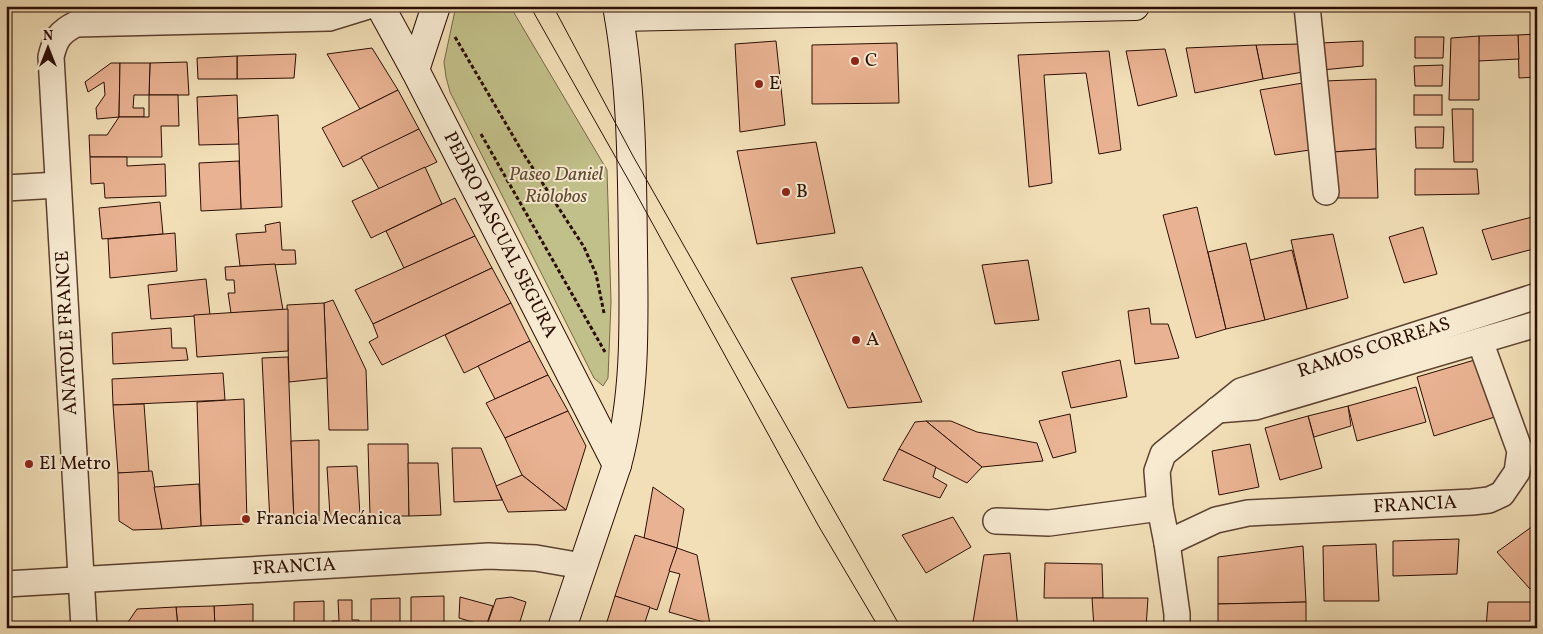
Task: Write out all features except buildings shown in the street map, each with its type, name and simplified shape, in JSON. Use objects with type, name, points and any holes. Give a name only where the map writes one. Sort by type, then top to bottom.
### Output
[{"type":"main road","name":"PEDRO PASCUAL SEGURA","points":[[380,6],[416,70],[617,465]]},
{"type":"main road","points":[[416,70],[436,6]]},
{"type":"main road","points":[[562,628],[617,465],[626,428],[632,377],[634,303],[631,120],[618,11],[1135,6]]},
{"type":"street","name":"ANATOLE FRANCE","points":[[84,628],[51,57],[56,40],[64,30],[76,24],[329,18],[368,6]]},
{"type":"street","points":[[1306,6],[1326,192]]},
{"type":"street","points":[[6,188],[58,185]]},
{"type":"street","name":"RAMOS CORREAS","points":[[1177,628],[1178,614],[1160,508],[1157,471],[1163,454],[1241,392],[1537,296]]},
{"type":"street","name":"RAMOS CORREAS","points":[[1217,410],[1254,407],[1537,324]]},
{"type":"street","name":"FRANCIA","points":[[1167,543],[1216,520],[1248,513],[1472,502],[1489,500],[1502,494],[1517,472],[1520,451],[1480,341]]},
{"type":"street","points":[[996,521],[1049,523],[1160,508]]},
{"type":"street","name":"FRANCIA","points":[[6,584],[490,556],[536,558],[582,566]]},
{"type":"path","points":[[436,6],[523,154],[584,247],[596,274],[605,315]]},
{"type":"path","points":[[480,132],[608,358],[615,366],[632,377]]},
{"type":"green space","name":"Paseo Daniel Riolobos","points":[[456,6],[510,6],[607,170],[611,302],[608,378],[603,386],[594,378],[450,92],[444,62]]},
{"type":"tram line","points":[[530,6],[633,188],[818,525],[879,628]]},
{"type":"tram line","points":[[553,6],[633,156],[901,628]]},
{"type":"place","name":"C","points":[[855,61]]},
{"type":"place","name":"E","points":[[759,84]]},
{"type":"place","name":"B","points":[[786,192]]},
{"type":"place","name":"A","points":[[856,340]]},
{"type":"place","name":"El Metro","points":[[29,464]]},
{"type":"place","name":"Francia Mecánica","points":[[246,519]]}]
